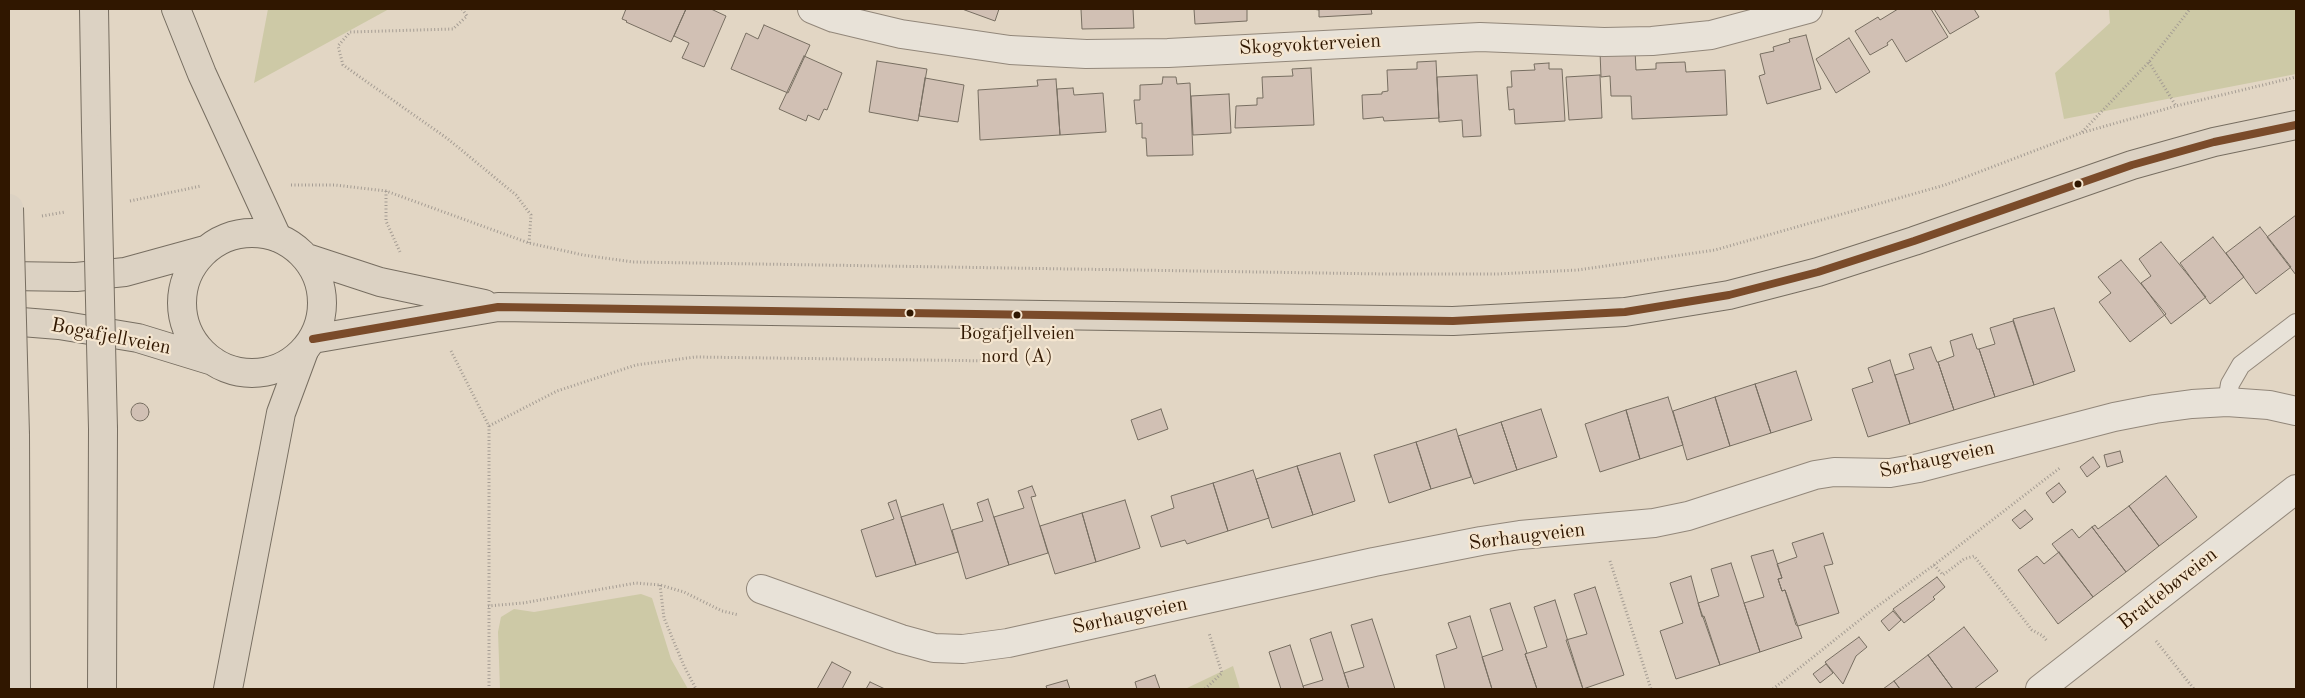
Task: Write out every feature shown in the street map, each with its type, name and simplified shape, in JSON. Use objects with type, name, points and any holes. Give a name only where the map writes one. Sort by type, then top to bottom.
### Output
[{"type":"main road","points":[[94,9],[103,429],[102,689]]},
{"type":"main road","points":[[176,9],[202,74],[277,237]]},
{"type":"main road","points":[[307,258],[380,282],[498,307],[1453,321],[1625,312],[1729,294],[1818,272],[1914,241],[2132,165],[2214,142],[2296,125]]},
{"type":"main road","points":[[9,208],[15,435],[16,689]]},
{"type":"main road","points":[[9,276],[76,277],[125,272],[205,250],[221,240],[239,234],[258,232],[277,237],[293,245],[307,258],[316,274],[322,296],[321,318],[280,413],[228,689]]},
{"type":"main road","points":[[205,250],[192,266],[184,286],[182,307],[187,328],[197,346],[213,361],[230,370],[250,373],[269,371],[288,364],[308,345],[498,307]]},
{"type":"main road","name":"Bogafjellveien","points":[[9,320],[59,325],[138,338],[213,361]]},
{"type":"street","name":"Skogvokterveien","points":[[812,9],[834,18],[901,34],[1010,50],[1086,54],[1168,53],[1480,37],[1604,42],[1652,41],[1710,35],[1808,9]]},
{"type":"street","name":"Sørhaugveien","points":[[761,589],[901,639],[934,648],[963,649],[1008,643],[1481,541],[1520,535],[1654,523],[1688,516],[1815,475],[1834,472],[1890,473],[1919,468],[2155,408],[2227,402],[2269,405],[2296,411]]},
{"type":"street","name":"Brattebøveien","points":[[2040,689],[2296,489]]},
{"type":"lane","points":[[2227,402],[2230,384],[2240,365],[2296,323]]},
{"type":"path","points":[[462,9],[467,16],[452,29],[350,32],[338,46],[343,65],[448,139],[516,195],[531,215],[529,243]]},
{"type":"path","points":[[2081,133],[2149,62],[2190,9]]},
{"type":"path","points":[[2149,62],[2176,106]]},
{"type":"path","points":[[283,185],[335,185],[386,191],[529,243],[583,255],[633,262],[1384,274],[1496,274],[1578,270],[1716,250],[1945,185],[2081,133],[2176,106],[2296,77]]},
{"type":"path","points":[[386,191],[386,221],[402,256]]},
{"type":"path","points":[[450,351],[489,426],[488,606],[490,689]]},
{"type":"path","points":[[489,426],[558,391],[636,364],[694,357],[997,361]]},
{"type":"path","points":[[1772,689],[2061,467],[2055,432]]},
{"type":"path","points":[[1600,528],[1651,689]]},
{"type":"path","points":[[1934,565],[1943,575],[1964,559],[1974,556],[2032,630]]},
{"type":"path","points":[[488,606],[523,603],[627,584],[660,586],[684,592],[722,611],[738,615],[749,614],[761,589]]},
{"type":"path","points":[[660,586],[667,625],[696,689]]},
{"type":"path","points":[[1198,601],[1222,673],[1205,689]]},
{"type":"path","points":[[2154,638],[2194,689]]},
{"type":"shaded area","points":[[268,9],[389,9],[254,83]]},
{"type":"shaded area","points":[[2109,9],[2296,9],[2296,74],[2064,119],[2055,73],[2110,23]]},
{"type":"shaded area","points":[[641,594],[652,598],[671,659],[688,689],[500,689],[498,632],[501,617],[514,609],[534,612]]},
{"type":"shaded area","points":[[1233,666],[1240,689],[1185,689]]},
{"type":"building","points":[[626,9],[686,9],[671,42],[626,22],[622,19]]},
{"type":"building","points":[[686,9],[711,9],[726,16],[704,67],[682,58],[689,43],[674,36]]},
{"type":"building","points":[[962,9],[999,9],[995,21]]},
{"type":"building","points":[[1081,9],[1133,9],[1134,28],[1082,29]]},
{"type":"building","points":[[1194,9],[1247,9],[1247,21],[1195,24]]},
{"type":"building","points":[[1312,9],[1371,9],[1372,14],[1319,17],[1319,10]]},
{"type":"building","points":[[1898,9],[1931,9],[1948,37],[1906,62],[1892,39],[1887,43],[1888,45],[1870,55],[1855,31],[1878,17],[1880,20]]},
{"type":"building","points":[[1934,9],[1974,9],[1979,17],[1950,34]]},
{"type":"building","points":[[764,25],[810,45],[788,93],[731,69],[746,33],[758,39]]},
{"type":"building","points":[[1806,35],[1821,89],[1767,104],[1759,76],[1765,74],[1760,54],[1774,51],[1773,47],[1790,42],[1789,39]]},
{"type":"building","points":[[1849,38],[1870,72],[1836,93],[1816,59]]},
{"type":"building","points":[[1635,50],[1636,70],[1656,69],[1656,63],[1685,62],[1686,72],[1725,70],[1727,115],[1632,119],[1631,96],[1611,96],[1610,76],[1601,77],[1600,52]]},
{"type":"building","points":[[804,56],[842,73],[827,110],[824,109],[819,120],[808,115],[806,121],[779,109]]},
{"type":"building","points":[[877,61],[927,69],[918,121],[869,112]]},
{"type":"building","points":[[1436,61],[1439,118],[1384,121],[1383,117],[1363,119],[1362,95],[1382,94],[1382,92],[1388,91],[1387,70],[1417,69],[1417,62]]},
{"type":"building","points":[[1549,63],[1549,69],[1562,69],[1565,121],[1515,124],[1514,109],[1509,110],[1507,87],[1512,87],[1511,71],[1535,70],[1534,64]]},
{"type":"building","points":[[1311,68],[1314,125],[1235,128],[1236,106],[1257,105],[1257,98],[1263,98],[1262,77],[1293,76],[1292,69]]},
{"type":"building","points":[[1477,75],[1481,136],[1463,137],[1462,120],[1439,122],[1437,77]]},
{"type":"building","points":[[1600,75],[1602,118],[1569,120],[1566,77]]},
{"type":"building","points":[[1163,77],[1176,77],[1177,84],[1190,83],[1193,155],[1147,156],[1146,138],[1142,138],[1142,123],[1136,124],[1134,100],[1140,100],[1140,85],[1162,84]]},
{"type":"building","points":[[925,78],[964,85],[958,122],[919,116]]},
{"type":"building","points":[[1056,79],[1060,135],[980,140],[978,90],[1038,86],[1037,80]]},
{"type":"building","points":[[1073,88],[1074,95],[1103,93],[1106,132],[1060,135],[1057,89]]},
{"type":"building","points":[[1229,94],[1231,133],[1193,135],[1191,96]]},
{"type":"building","points":[[2296,215],[2296,275],[2267,237]]},
{"type":"building","points":[[2260,227],[2291,267],[2256,294],[2226,253]]},
{"type":"building","points":[[2213,237],[2244,277],[2210,304],[2180,263]]},
{"type":"building","points":[[2161,242],[2206,297],[2171,324],[2141,283],[2151,276],[2139,259]]},
{"type":"building","points":[[2121,260],[2166,314],[2130,342],[2099,302],[2111,293],[2098,277]]},
{"type":"building","points":[[2054,308],[2075,371],[2034,385],[2013,319]]},
{"type":"building","points":[[2013,321],[2034,385],[1995,397],[1979,349],[1995,344],[1990,328]]},
{"type":"building","points":[[1972,334],[1995,397],[1954,410],[1938,362],[1954,356],[1950,341]]},
{"type":"building","points":[[1931,347],[1954,410],[1910,424],[1895,375],[1914,369],[1909,354]]},
{"type":"building","points":[[1890,360],[1910,424],[1868,437],[1852,389],[1873,382],[1868,368]]},
{"type":"building","points":[[1796,371],[1812,420],[1771,433],[1755,384]]},
{"type":"building","points":[[1755,384],[1771,433],[1730,446],[1715,397]]},
{"type":"building","points":[[1668,397],[1683,445],[1640,459],[1626,410]]},
{"type":"building","points":[[1715,397],[1730,446],[1687,460],[1673,411]]},
{"type":"building","points":[[140,403],[146,406],[149,412],[146,418],[140,421],[134,418],[131,412],[134,406]]},
{"type":"building","points":[[1161,409],[1168,429],[1138,440],[1131,420]]},
{"type":"building","points":[[1541,409],[1557,457],[1517,470],[1501,422]]},
{"type":"building","points":[[1626,410],[1640,459],[1600,472],[1585,424]]},
{"type":"building","points":[[1501,422],[1517,470],[1474,484],[1458,436]]},
{"type":"building","points":[[1456,429],[1471,477],[1431,489],[1416,442]]},
{"type":"building","points":[[1416,442],[1431,489],[1389,503],[1374,455]]},
{"type":"building","points":[[2120,451],[2123,462],[2107,467],[2104,455]]},
{"type":"building","points":[[1340,453],[1355,501],[1313,515],[1297,466]]},
{"type":"building","points":[[2093,457],[2100,467],[2087,477],[2080,467]]},
{"type":"building","points":[[1297,466],[1313,515],[1272,528],[1256,479]]},
{"type":"building","points":[[1253,470],[1269,518],[1228,531],[1213,483]]},
{"type":"building","points":[[2166,476],[2197,517],[2159,546],[2129,506]]},
{"type":"building","points":[[1213,483],[1228,531],[1187,544],[1185,540],[1161,547],[1151,516],[1174,508],[1171,496]]},
{"type":"building","points":[[2059,483],[2066,492],[2053,503],[2046,493]]},
{"type":"building","points":[[1032,486],[1036,496],[1031,497],[1048,553],[1009,565],[994,517],[1024,508],[1018,491]]},
{"type":"building","points":[[988,499],[1009,565],[966,579],[952,530],[983,521],[977,503]]},
{"type":"building","points":[[896,500],[916,565],[876,577],[861,530],[894,519],[888,503]]},
{"type":"building","points":[[1125,500],[1140,548],[1096,562],[1082,513]]},
{"type":"building","points":[[943,504],[958,552],[916,565],[901,517]]},
{"type":"building","points":[[2129,506],[2159,546],[2126,572],[2092,527],[2095,525],[2098,529]]},
{"type":"building","points":[[2025,510],[2033,519],[2020,529],[2012,520]]},
{"type":"building","points":[[1082,513],[1096,562],[1055,574],[1040,526]]},
{"type":"building","points":[[2092,527],[2126,572],[2093,597],[2052,544],[2072,529],[2079,538]]},
{"type":"building","points":[[1823,533],[1833,564],[1824,566],[1839,613],[1798,626],[1796,625],[1785,590],[1782,591],[1778,579],[1782,578],[1777,564],[1797,557],[1792,543]]},
{"type":"building","points":[[1773,550],[1782,578],[1778,579],[1782,591],[1785,590],[1802,638],[1760,652],[1744,603],[1764,597],[1751,556]]},
{"type":"building","points":[[2059,552],[2093,597],[2058,624],[2018,570],[2037,556],[2044,564]]},
{"type":"building","points":[[1731,563],[1760,652],[1720,665],[1698,603],[1719,596],[1711,569]]},
{"type":"building","points":[[1691,576],[1702,617],[1704,616],[1720,665],[1676,679],[1660,631],[1683,623],[1670,583]]},
{"type":"building","points":[[1937,577],[1945,587],[1933,597],[1935,599],[1904,623],[1893,609]]},
{"type":"building","points":[[1595,587],[1624,675],[1583,689],[1566,640],[1587,634],[1574,594]]},
{"type":"building","points":[[1555,600],[1583,689],[1537,689],[1525,654],[1547,647],[1534,607]]},
{"type":"building","points":[[1510,603],[1537,689],[1492,689],[1482,657],[1503,650],[1490,609]]},
{"type":"building","points":[[1893,611],[1901,620],[1889,631],[1881,621]]},
{"type":"building","points":[[1470,616],[1492,689],[1445,689],[1436,655],[1457,648],[1448,623]]},
{"type":"building","points":[[1372,619],[1395,689],[1349,689],[1344,673],[1364,667],[1351,625]]},
{"type":"building","points":[[1964,627],[1998,671],[1974,689],[1953,689],[1928,655]]},
{"type":"building","points":[[1331,632],[1349,689],[1304,689],[1303,686],[1323,680],[1310,639]]},
{"type":"building","points":[[1859,637],[1867,647],[1856,656],[1843,684],[1825,662]]},
{"type":"building","points":[[1290,645],[1304,689],[1281,689],[1269,652]]},
{"type":"building","points":[[1928,655],[1953,689],[1900,689],[1894,681]]},
{"type":"building","points":[[832,662],[851,672],[842,689],[817,689]]},
{"type":"building","points":[[1826,664],[1833,673],[1820,683],[1813,674]]},
{"type":"building","points":[[1155,675],[1160,689],[1137,689],[1135,682]]},
{"type":"building","points":[[1067,680],[1070,689],[1047,689],[1046,686]]},
{"type":"building","points":[[1894,681],[1900,689],[1883,689]]},
{"type":"building","points":[[870,682],[885,689],[866,689]]},
{"type":"transit line","points":[[313,339],[498,307],[1453,321],[1625,312],[1729,295],[1818,272],[1914,241],[2132,165],[2214,142],[2296,125]]},
{"type":"place","name":"Bogafjellveien nord (A)","points":[[1017,315]]}]
